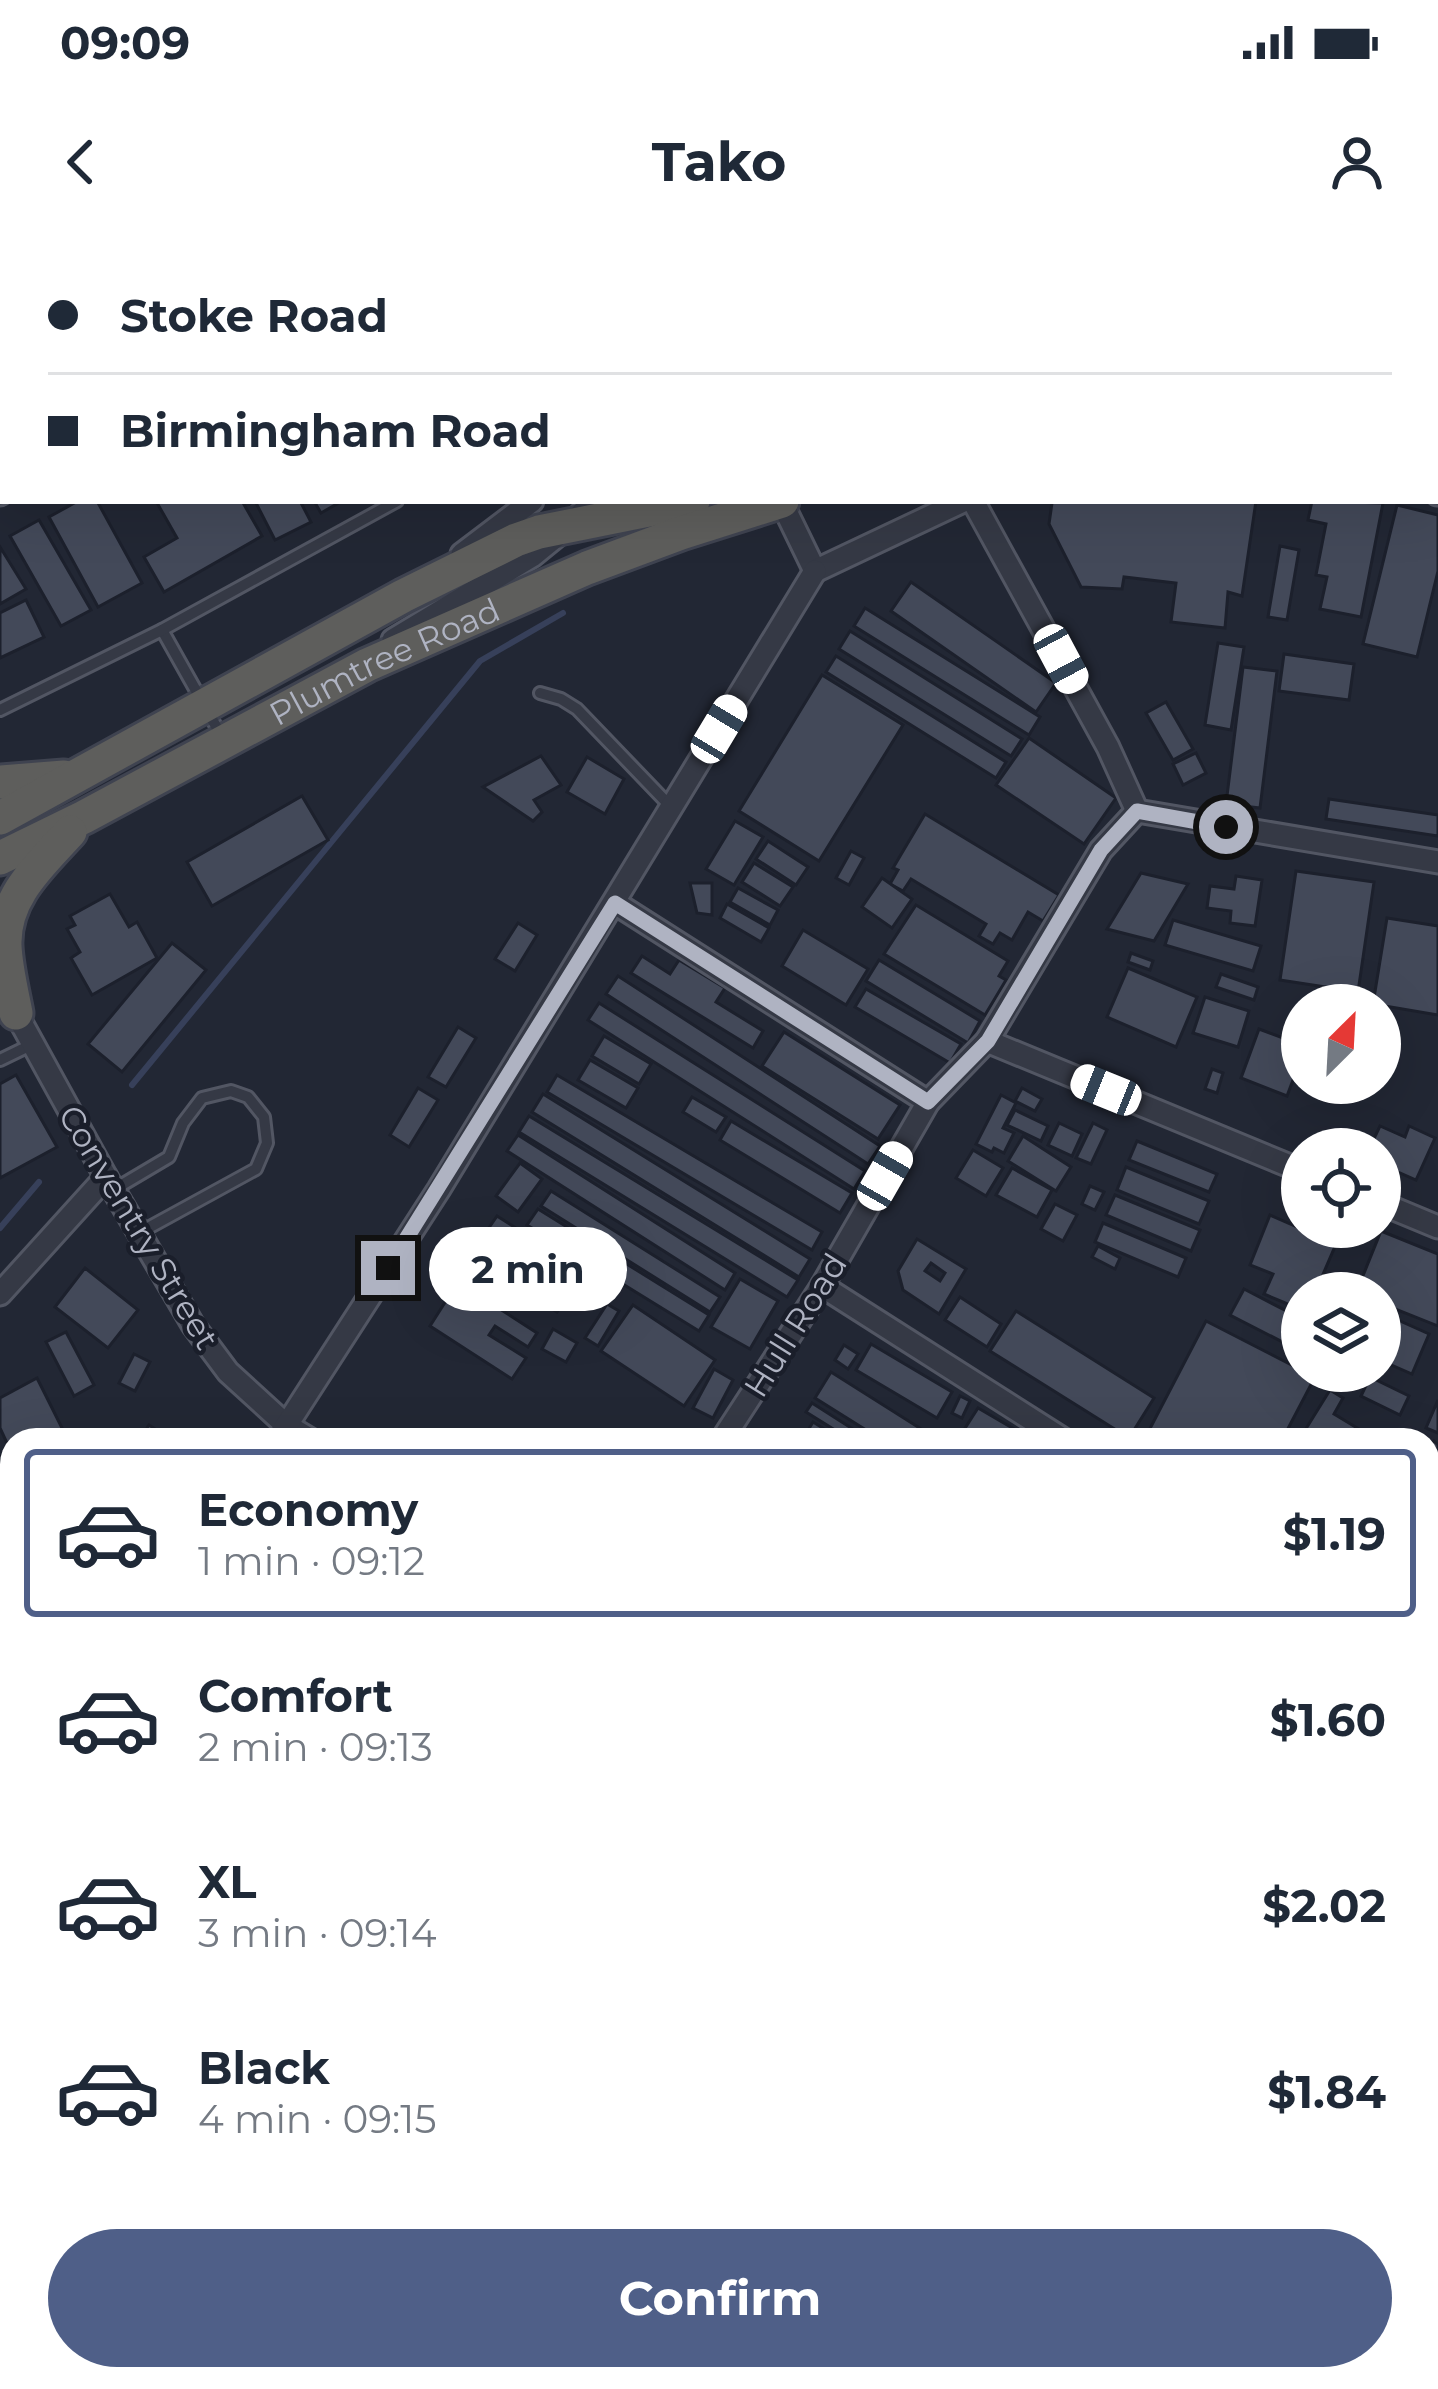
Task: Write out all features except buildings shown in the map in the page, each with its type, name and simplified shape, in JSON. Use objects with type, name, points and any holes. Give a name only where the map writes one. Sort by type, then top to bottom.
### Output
[{"type":"highway","name":"Plumtree Road","points":[[0,818],[403,596],[516,540],[581,513],[665,504]]},
{"type":"highway","name":"Plumtree Road","points":[[0,858],[367,665],[587,568],[772,504]]},
{"type":"highway","points":[[0,782],[79,776]]},
{"type":"highway","points":[[5,1000],[4,944],[14,901],[84,817]]},
{"type":"street","points":[[403,596],[528,504]]},
{"type":"street","points":[[783,504],[815,571]]},
{"type":"street","points":[[284,1428],[439,1189],[815,571],[957,504]]},
{"type":"street","points":[[975,504],[1108,747],[1137,811],[1438,862]]},
{"type":"street","points":[[367,665],[392,640],[532,556],[581,513]]},
{"type":"street","name":"Hull Road","points":[[730,1428],[822,1286],[928,1102],[988,1041],[1101,850],[1137,811]]},
{"type":"street","points":[[615,903],[928,1102]]},
{"type":"street","name":"Conventry Street","points":[[5,1000],[193,1325],[277,1428]]},
{"type":"street","points":[[988,1041],[1281,1162]]},
{"type":"street","points":[[0,1294],[110,1184]]},
{"type":"street","points":[[1401,1212],[1438,1227]]},
{"type":"street","points":[[822,1286],[1045,1428]]},
{"type":"lane","points":[[0,710],[162,630],[392,504]]},
{"type":"lane","points":[[162,630],[224,741]]},
{"type":"lane","points":[[540,693],[578,709],[672,808]]},
{"type":"lane","points":[[0,1060],[33,1044]]},
{"type":"lane","points":[[110,1184],[169,1157],[183,1124],[202,1098],[231,1091],[248,1097],[264,1117],[267,1142],[256,1169],[139,1233]]},
{"type":"waterway","points":[[132,1085],[480,661],[563,613]]},
{"type":"waterway","points":[[0,1228],[39,1182]]},
{"type":"route","points":[[388,1268],[615,903],[928,1102],[988,1041],[1101,850],[1128,819],[1137,811],[1226,827]]}]
